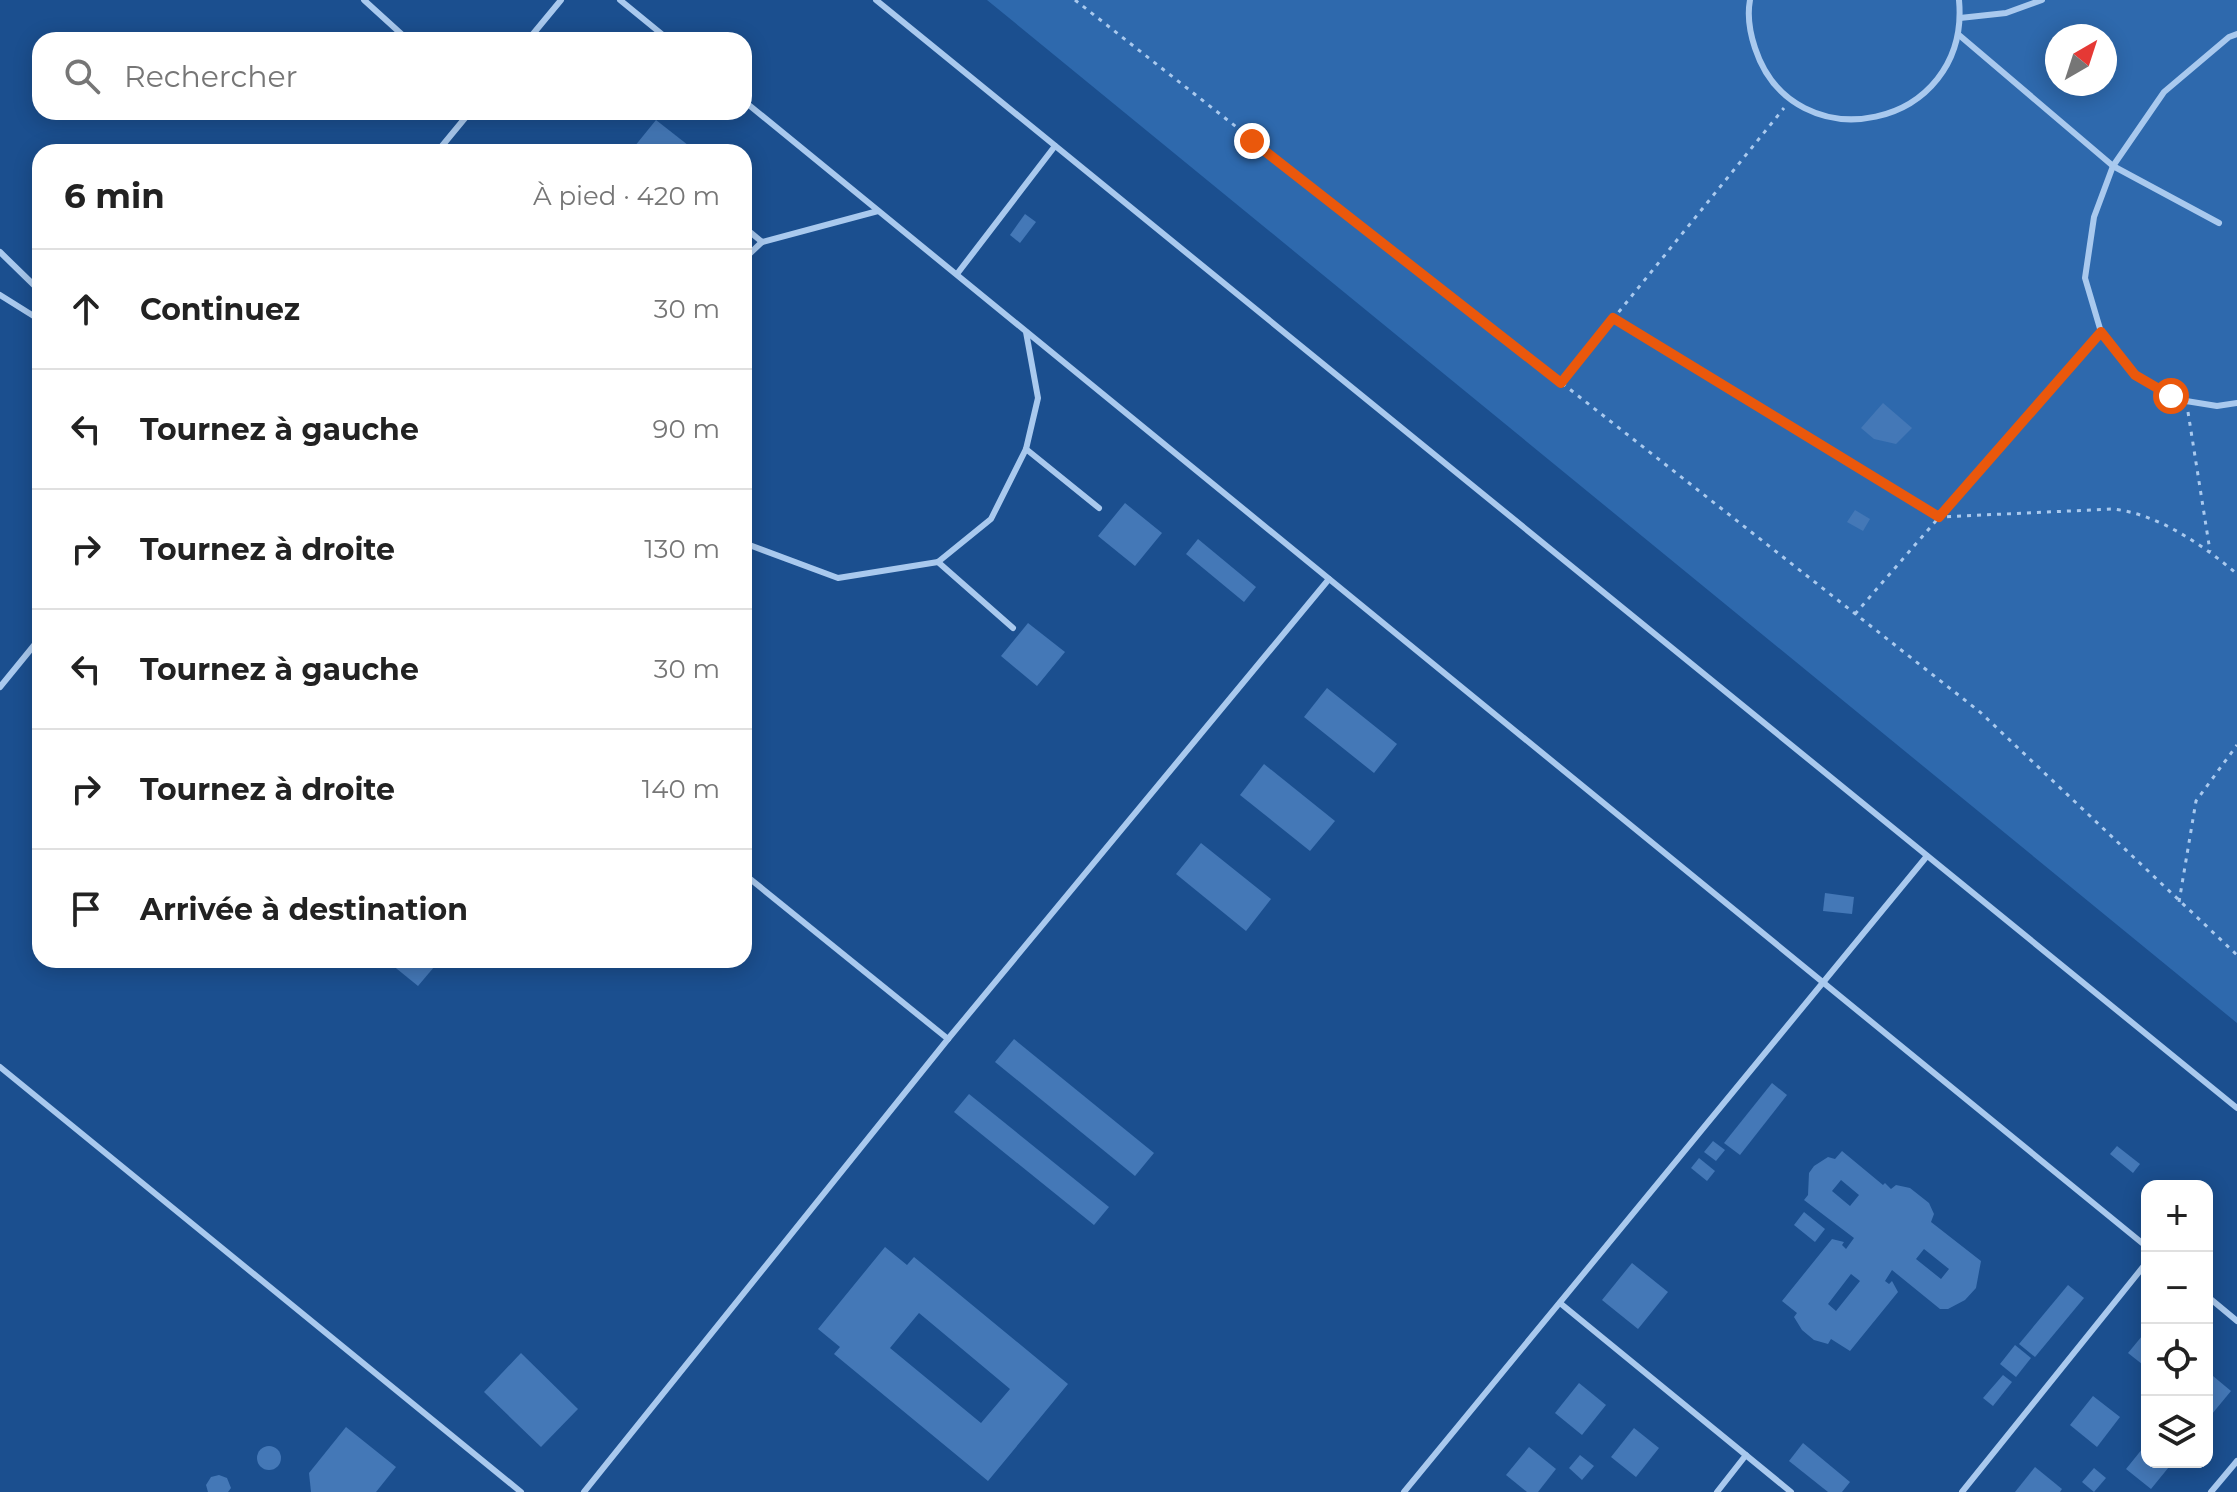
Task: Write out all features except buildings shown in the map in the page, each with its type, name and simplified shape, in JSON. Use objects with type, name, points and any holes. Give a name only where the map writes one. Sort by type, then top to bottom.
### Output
[{"type":"lane","points":[[364,0],[399,32]]},
{"type":"lane","points":[[535,32],[561,0]]},
{"type":"lane","points":[[620,0],[659,32]]},
{"type":"lane","points":[[876,0],[2237,1108]]},
{"type":"lane","points":[[1750,0],[1750,33],[1759,58],[1773,81],[1792,99],[1815,112],[1841,119],[1867,119],[1893,113],[1917,100],[1936,82],[1951,60],[1959,35],[1959,0]]},
{"type":"lane","points":[[1960,18],[2006,13],[2042,0]]},
{"type":"lane","points":[[2237,34],[2229,37],[2164,92],[2113,166],[2094,217],[2085,278],[2101,332],[2135,375],[2186,401],[2217,406],[2237,403]]},
{"type":"lane","points":[[1959,35],[2113,166],[2219,223]]},
{"type":"lane","points":[[752,108],[2141,1242]]},
{"type":"lane","points":[[444,144],[463,120]]},
{"type":"lane","points":[[957,274],[1055,146]]},
{"type":"lane","points":[[752,251],[762,242],[878,211]]},
{"type":"lane","points":[[752,234],[762,242]]},
{"type":"lane","points":[[0,252],[32,283]]},
{"type":"lane","points":[[0,295],[32,315]]},
{"type":"lane","points":[[752,546],[838,578],[938,562],[991,519],[1026,449],[1038,398],[1026,332]]},
{"type":"lane","points":[[1026,449],[1099,508]]},
{"type":"lane","points":[[938,562],[1013,628]]},
{"type":"lane","points":[[584,1492],[948,1039],[1329,579]]},
{"type":"lane","points":[[0,687],[32,648]]},
{"type":"lane","points":[[1404,1492],[1927,856]]},
{"type":"lane","points":[[752,880],[948,1039]]},
{"type":"lane","points":[[0,1067],[521,1492]]},
{"type":"lane","points":[[1962,1492],[2141,1269]]},
{"type":"lane","points":[[2213,1301],[2237,1321]]},
{"type":"lane","points":[[1560,1303],[1791,1492]]},
{"type":"lane","points":[[1717,1492],[1746,1455]]},
{"type":"lane","points":[[2211,1492],[2237,1461]]},
{"type":"path","points":[[1075,0],[1980,712],[2237,955]]},
{"type":"path","points":[[1561,383],[1792,99]]},
{"type":"path","points":[[1613,318],[1939,517],[2113,509],[2136,512],[2210,551],[2237,574]]},
{"type":"path","points":[[1855,614],[2101,332]]},
{"type":"path","points":[[2186,401],[2210,551]]},
{"type":"path","points":[[2179,903],[2196,801],[2237,745]]},
{"type":"shaded area","points":[[987,0],[2237,0],[2237,1023]]},
{"type":"route","points":[[1252,141],[1561,383],[1613,318],[1939,517],[2101,332],[2135,375],[2171,396]]}]
